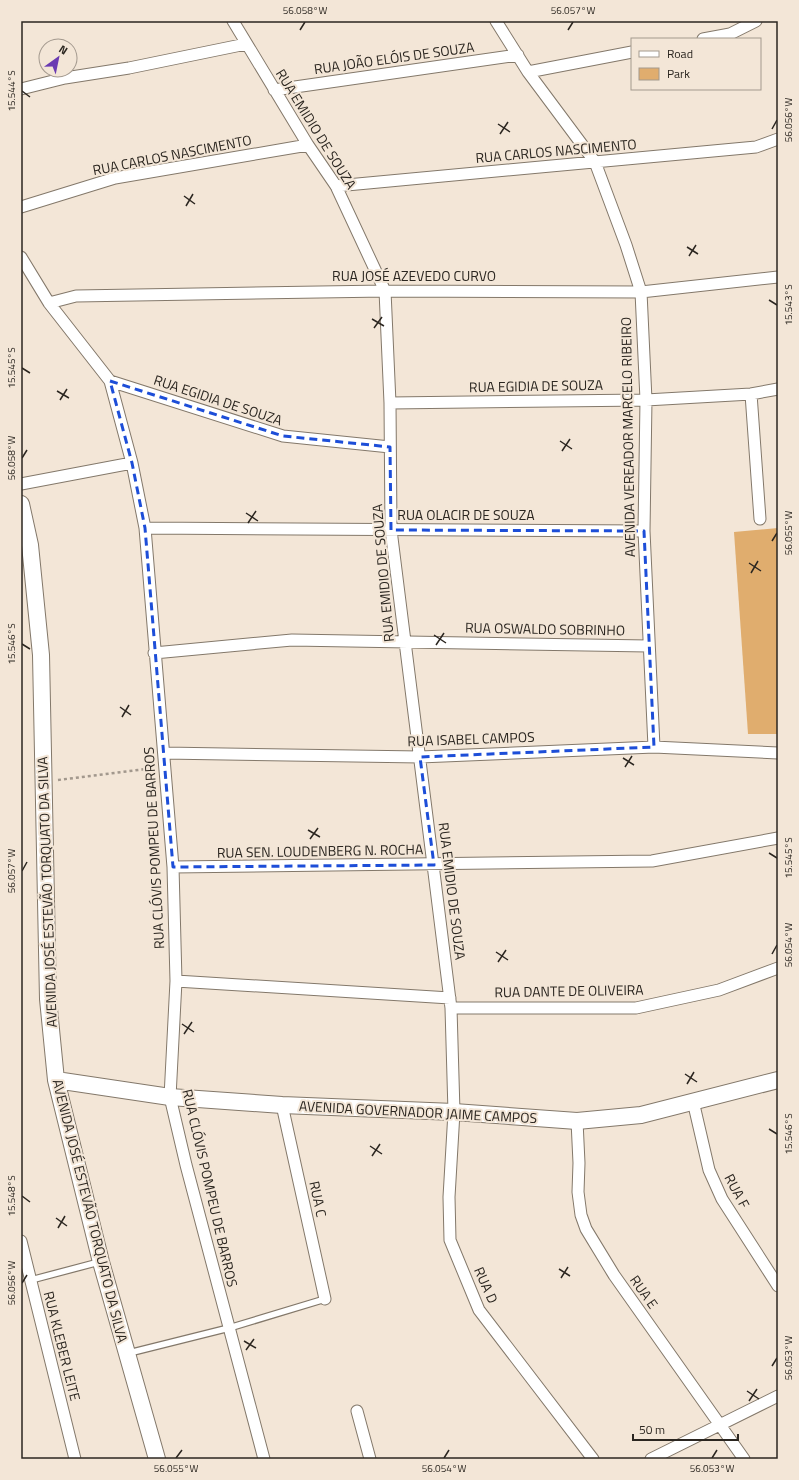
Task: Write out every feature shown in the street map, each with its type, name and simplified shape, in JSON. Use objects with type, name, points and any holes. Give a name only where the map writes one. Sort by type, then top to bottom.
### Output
[{"type":"main road","name":"AVENIDA JOSÉ ESTEVÃO TORQUATO DA SILVA","points":[[21,504],[30,546],[41,655],[48,999],[56,1080],[101,1262],[157,1459]]},
{"type":"main road","name":"AVENIDA GOVERNADOR JAIME CAMPOS","points":[[56,1080],[170,1097],[282,1105],[454,1112],[577,1121],[641,1115],[693,1100],[778,1080]]},
{"type":"street","name":"RUA EMIDIO DE SOUZA","points":[[233,21],[308,145],[336,186],[385,291],[390,403],[391,530],[404,641],[434,864],[450,1003],[454,1112]]},
{"type":"street","name":"AVENIDA VEREADOR MARCELO RIBEIRO","points":[[496,21],[528,72],[595,162],[626,245],[641,292],[646,400],[644,531],[648,646],[654,747]]},
{"type":"street","points":[[708,38],[730,34],[756,21]]},
{"type":"street","points":[[21,89],[64,78],[129,68],[246,44]]},
{"type":"street","points":[[528,72],[631,52]]},
{"type":"street","name":"RUA JOÃO ELÓIS DE SOUZA","points":[[274,90],[518,55]]},
{"type":"street","name":"RUA CARLOS NASCIMENTO","points":[[336,186],[756,147],[778,139]]},
{"type":"street","name":"RUA CARLOS NASCIMENTO","points":[[21,207],[115,178],[308,145]]},
{"type":"street","name":"RUA CLÓVIS POMPEU DE BARROS","points":[[21,257],[49,303],[110,381],[132,463],[144,528],[173,867],[176,981],[170,1097],[228,1328],[264,1459]]},
{"type":"street","name":"RUA JOSÉ AZEVEDO CURVO","points":[[49,303],[76,296],[385,291],[641,292],[778,277]]},
{"type":"street","name":"RUA EGIDIA DE SOUZA","points":[[110,381],[283,436],[390,447]]},
{"type":"street","name":"RUA EGIDIA DE SOUZA","points":[[390,403],[646,400],[751,394],[778,389]]},
{"type":"street","points":[[751,394],[760,519]]},
{"type":"street","points":[[21,484],[132,463]]},
{"type":"street","name":"RUA OLACIR DE SOUZA","points":[[144,528],[644,531]]},
{"type":"street","name":"RUA OSWALDO SOBRINHO","points":[[154,653],[292,640],[648,646]]},
{"type":"street","name":"RUA ISABEL CAMPOS","points":[[164,753],[420,757],[654,747],[778,753]]},
{"type":"street","name":"RUA SEN. LOUDENBERG N. ROCHA","points":[[173,867],[652,861],[778,838]]},
{"type":"street","name":"RUA DANTE DE OLIVEIRA","points":[[176,981],[450,1003],[636,1008],[719,990],[778,968]]},
{"type":"street","name":"RUA F","points":[[693,1100],[709,1170],[722,1199],[778,1286]]},
{"type":"street","name":"RUA C","points":[[282,1105],[325,1298]]},
{"type":"street","name":"RUA D","points":[[454,1112],[449,1197],[450,1240],[478,1310],[593,1459]]},
{"type":"street","name":"RUA E","points":[[577,1121],[579,1163],[578,1192],[581,1215],[586,1229],[614,1275],[744,1459]]},
{"type":"street","name":"RUA KLEBER LEITE","points":[[21,1241],[75,1459]]},
{"type":"street","points":[[651,1459],[778,1396]]},
{"type":"street","points":[[357,1411],[370,1459]]},
{"type":"lane","points":[[31,1280],[101,1262]]},
{"type":"lane","points":[[127,1354],[228,1328],[325,1298]]},
{"type":"path","points":[[44,782],[165,766]]},
{"type":"highlighted area","points":[[110,381],[283,436],[390,447],[391,530],[644,531],[654,747],[420,757],[434,865],[173,867],[145,528],[132,463]]},
{"type":"green space","points":[[778,528],[778,734],[748,734],[734,532]]}]
